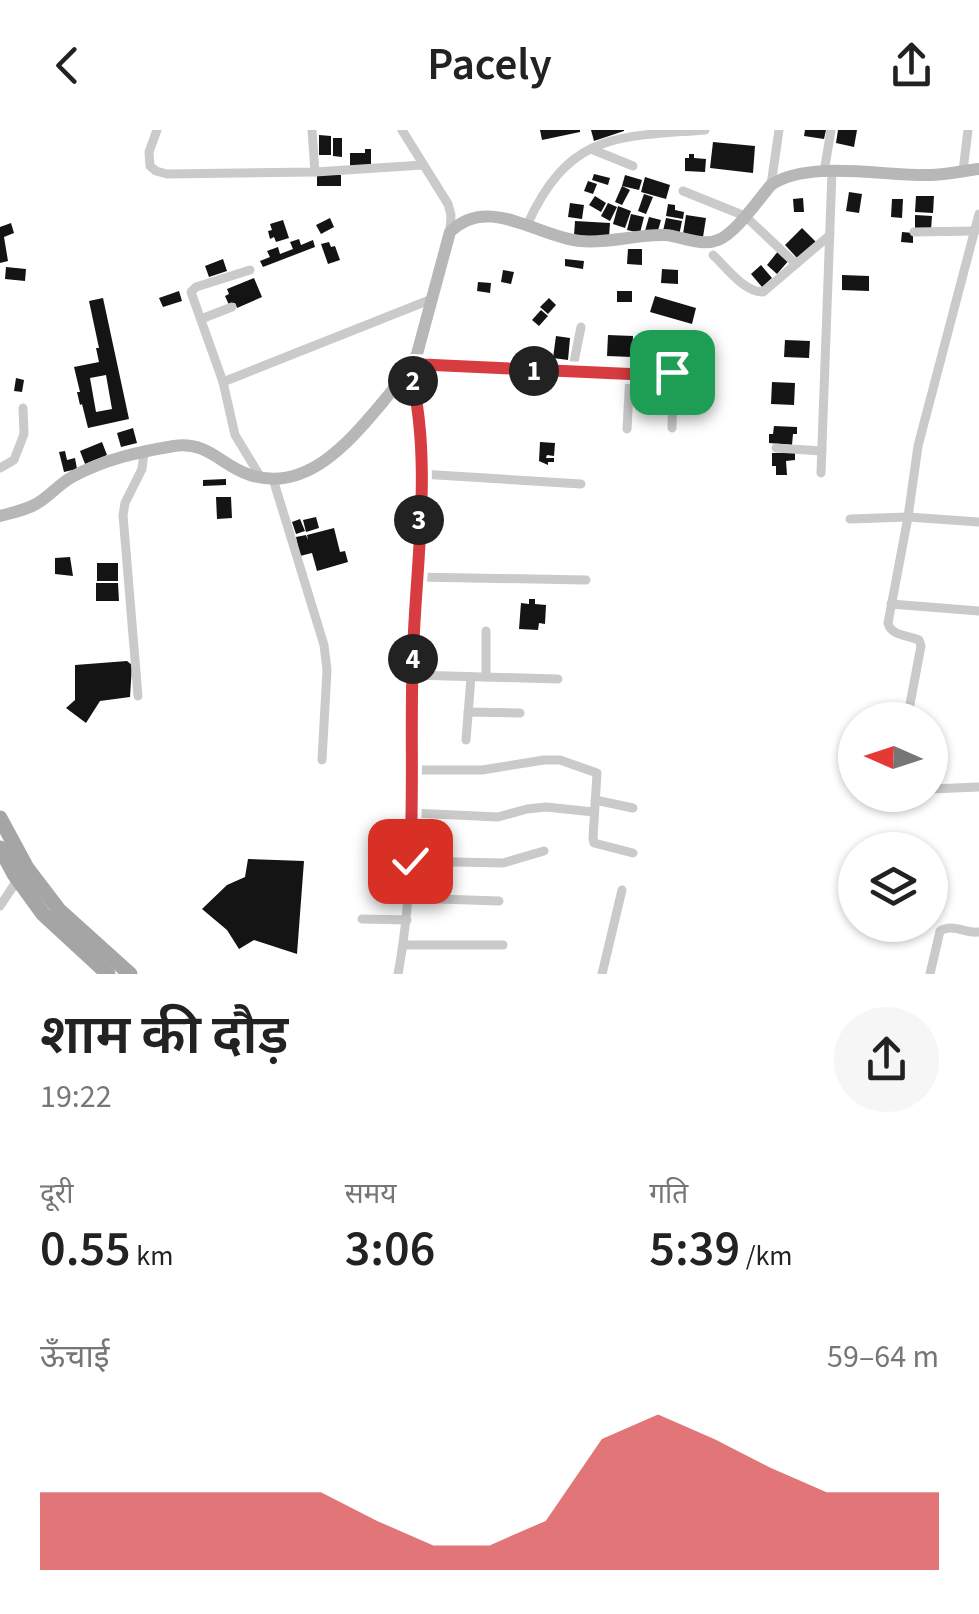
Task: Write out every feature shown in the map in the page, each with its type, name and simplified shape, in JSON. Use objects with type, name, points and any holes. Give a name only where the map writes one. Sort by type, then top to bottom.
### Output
[{"type":"main road","points":[[0,516],[36,505],[68,479],[92,467],[179,445],[196,446],[235,469],[267,478],[302,473],[326,461],[362,426],[411,367],[450,232],[459,223],[480,216],[512,219],[582,241],[666,235],[704,242],[718,240],[730,232],[779,180],[828,171],[930,175],[979,169]]},
{"type":"main road","points":[[0,818],[27,868],[49,898],[130,974]]},
{"type":"main road","points":[[2,852],[43,914],[108,974]]},
{"type":"street","points":[[156,130],[148,158],[150,166],[167,174],[315,172],[423,164]]},
{"type":"street","points":[[312,130],[315,172]]},
{"type":"street","points":[[402,130],[448,204],[450,232]]},
{"type":"street","points":[[528,224],[553,180],[570,163],[607,140],[705,130]]},
{"type":"street","points":[[771,186],[779,130]]},
{"type":"street","points":[[821,473],[831,130]]},
{"type":"street","points":[[963,172],[968,130]]},
{"type":"street","points":[[591,149],[633,166]]},
{"type":"street","points":[[684,192],[745,216],[796,264]]},
{"type":"street","points":[[910,702],[921,646],[918,640],[890,628],[891,604],[918,446],[979,214]]},
{"type":"street","points":[[914,232],[975,230]]},
{"type":"street","points":[[713,255],[750,290],[759,293],[830,235]]},
{"type":"street","points":[[250,270],[192,289],[192,296],[223,382],[235,435],[267,478],[324,645],[327,670],[322,760]]},
{"type":"street","points":[[223,382],[432,299]]},
{"type":"street","points":[[201,319],[232,308]]},
{"type":"street","points":[[572,372],[581,328]]},
{"type":"street","points":[[398,974],[407,920],[410,861],[412,675],[421,474],[419,415],[411,367],[630,374],[666,369],[672,372],[672,428]]},
{"type":"street","points":[[627,430],[630,374]]},
{"type":"street","points":[[0,468],[14,460],[24,434],[23,408]]},
{"type":"street","points":[[776,448],[822,451]]},
{"type":"street","points":[[138,696],[123,515],[125,502],[142,469],[144,452]]},
{"type":"street","points":[[421,474],[581,484]]},
{"type":"street","points":[[850,519],[908,517],[979,522]]},
{"type":"street","points":[[416,578],[586,580]]},
{"type":"street","points":[[891,604],[979,612]]},
{"type":"street","points":[[486,631],[486,677]]},
{"type":"street","points":[[412,675],[558,679]]},
{"type":"street","points":[[466,740],[470,677]]},
{"type":"street","points":[[468,712],[520,712]]},
{"type":"street","points":[[412,770],[482,770],[560,760],[597,773],[592,838],[594,842],[633,852]]},
{"type":"street","points":[[948,788],[979,787]]},
{"type":"street","points":[[595,800],[633,808]]},
{"type":"street","points":[[412,814],[498,817],[546,807],[594,812]]},
{"type":"street","points":[[410,861],[503,863],[544,852]]},
{"type":"street","points":[[0,906],[18,879]]},
{"type":"street","points":[[602,974],[622,890]]},
{"type":"street","points":[[408,898],[499,901]]},
{"type":"street","points":[[362,919],[407,920]]},
{"type":"street","points":[[930,974],[940,932],[953,928],[979,932]]},
{"type":"street","points":[[404,945],[504,945]]},
{"type":"building","points":[[540,130],[580,130],[580,132],[542,140]]},
{"type":"building","points":[[591,130],[624,130],[624,131],[594,141]]},
{"type":"building","points":[[805,130],[826,130],[824,139],[804,136]]},
{"type":"building","points":[[838,130],[857,130],[854,147],[836,143]]},
{"type":"building","points":[[319,135],[331,136],[331,155],[319,155]]},
{"type":"building","points":[[333,138],[342,138],[342,157],[333,156]]},
{"type":"building","points":[[713,142],[755,146],[753,173],[710,168]]},
{"type":"building","points":[[365,149],[371,149],[371,167],[350,167],[350,153],[365,153]]},
{"type":"building","points":[[689,154],[706,159],[705,172],[685,171]]},
{"type":"building","points":[[594,174],[610,178],[608,185],[592,180]]},
{"type":"building","points":[[317,175],[341,175],[341,186],[317,186]]},
{"type":"building","points":[[625,175],[642,180],[639,190],[622,186]]},
{"type":"building","points":[[645,177],[670,185],[666,199],[641,192]]},
{"type":"building","points":[[588,181],[597,184],[593,194],[584,191]]},
{"type":"building","points":[[622,186],[630,190],[622,205],[615,202]]},
{"type":"building","points":[[849,192],[862,194],[859,213],[846,211]]},
{"type":"building","points":[[644,194],[653,197],[646,214],[638,211]]},
{"type":"building","points":[[595,196],[606,203],[601,212],[589,205]]},
{"type":"building","points":[[916,196],[934,196],[933,213],[915,212]]},
{"type":"building","points":[[803,198],[804,212],[794,212],[793,199]]},
{"type":"building","points":[[892,199],[903,199],[902,218],[891,217]]},
{"type":"building","points":[[570,203],[584,205],[582,219],[568,217]]},
{"type":"building","points":[[608,203],[617,207],[610,221],[601,216]]},
{"type":"building","points":[[668,204],[684,212],[683,219],[666,216]]},
{"type":"building","points":[[618,206],[631,211],[625,228],[613,224]]},
{"type":"building","points":[[631,214],[644,217],[640,233],[627,230]]},
{"type":"building","points":[[686,215],[706,218],[703,237],[683,234]]},
{"type":"building","points":[[915,215],[932,216],[931,230],[915,229]]},
{"type":"building","points":[[649,217],[661,220],[657,234],[645,231]]},
{"type":"building","points":[[330,218],[334,227],[321,234],[316,225]]},
{"type":"building","points":[[666,218],[682,221],[679,236],[663,231]]},
{"type":"building","points":[[283,220],[289,238],[276,242],[274,237],[270,239],[270,224]]},
{"type":"building","points":[[575,221],[610,223],[609,237],[574,236]]},
{"type":"building","points":[[11,223],[14,233],[4,237],[8,261],[0,263],[0,227]]},
{"type":"building","points":[[802,228],[816,242],[798,259],[785,245]]},
{"type":"building","points":[[902,232],[913,233],[913,243],[901,242]]},
{"type":"building","points":[[299,239],[301,245],[313,240],[315,247],[263,267],[260,261],[270,257],[267,251],[278,247],[280,254],[293,249],[290,242]]},
{"type":"building","points":[[329,242],[331,247],[335,246],[340,260],[328,264],[321,244]]},
{"type":"building","points":[[628,249],[642,249],[642,265],[627,264]]},
{"type":"building","points":[[779,250],[790,259],[777,274],[767,265]]},
{"type":"building","points":[[223,259],[227,271],[209,277],[205,266]]},
{"type":"building","points":[[565,259],[584,261],[583,269],[565,266]]},
{"type":"building","points":[[761,265],[772,278],[762,287],[751,274]]},
{"type":"building","points":[[6,267],[26,269],[25,281],[5,279]]},
{"type":"building","points":[[662,269],[678,270],[678,284],[661,283]]},
{"type":"building","points":[[503,270],[514,272],[511,284],[501,282]]},
{"type":"building","points":[[842,275],[869,276],[869,291],[842,290]]},
{"type":"building","points":[[254,278],[262,297],[237,308],[235,303],[229,305],[227,289]]},
{"type":"building","points":[[478,282],[491,283],[490,293],[477,291]]},
{"type":"building","points":[[179,291],[182,301],[163,307],[159,298]]},
{"type":"building","points":[[617,291],[632,291],[632,302],[617,302]]},
{"type":"building","points":[[655,296],[696,308],[692,324],[650,312]]},
{"type":"building","points":[[103,298],[129,419],[88,428],[74,367],[99,362],[89,301]],"holes":[[[106,375],[112,409],[96,412],[90,378]]]},
{"type":"building","points":[[549,298],[556,305],[548,314],[540,307]]},
{"type":"building","points":[[541,310],[548,316],[539,326],[532,320]]},
{"type":"building","points":[[608,335],[633,336],[632,357],[607,356]]},
{"type":"building","points":[[556,336],[570,338],[568,360],[553,358]]},
{"type":"building","points":[[785,340],[810,341],[809,358],[784,357]]},
{"type":"building","points":[[16,378],[24,380],[22,392],[14,391]]},
{"type":"building","points":[[772,382],[795,383],[794,405],[771,404]]},
{"type":"building","points":[[774,426],[797,427],[792,445],[769,443]]},
{"type":"building","points":[[133,428],[137,443],[121,447],[117,433]]},
{"type":"building","points":[[102,442],[107,455],[85,464],[80,451]]},
{"type":"building","points":[[540,442],[555,443],[554,456],[546,458],[554,458],[554,462],[548,465],[539,461]]},
{"type":"building","points":[[65,451],[67,460],[75,458],[77,469],[64,472],[59,452]]},
{"type":"building","points":[[772,453],[795,453],[795,460],[786,461],[787,475],[776,475]]},
{"type":"building","points":[[226,479],[226,485],[203,486],[203,480]]},
{"type":"building","points":[[216,497],[231,497],[232,518],[217,519]]},
{"type":"building","points":[[316,517],[319,528],[306,532],[303,520]]},
{"type":"building","points":[[300,519],[305,531],[296,534],[292,522]]},
{"type":"building","points":[[334,528],[340,552],[345,551],[348,562],[317,571],[312,553],[300,556],[296,537],[306,535],[308,540],[307,535]]},
{"type":"building","points":[[70,557],[73,576],[55,574],[55,558]]},
{"type":"building","points":[[97,563],[118,563],[118,581],[97,581]]},
{"type":"building","points":[[96,583],[118,583],[119,601],[96,601]]},
{"type":"building","points":[[529,599],[546,605],[545,624],[539,623],[538,630],[519,629],[521,603],[529,604]]},
{"type":"building","points":[[127,661],[132,665],[130,697],[100,701],[86,723],[66,708],[75,700],[75,665]]},
{"type":"building","points":[[248,859],[304,861],[297,954],[254,940],[239,949],[227,930],[202,909],[227,885],[245,877]]},
{"type":"route","points":[[410,861],[413,656],[422,462],[412,364],[522,371],[672,372]]}]
